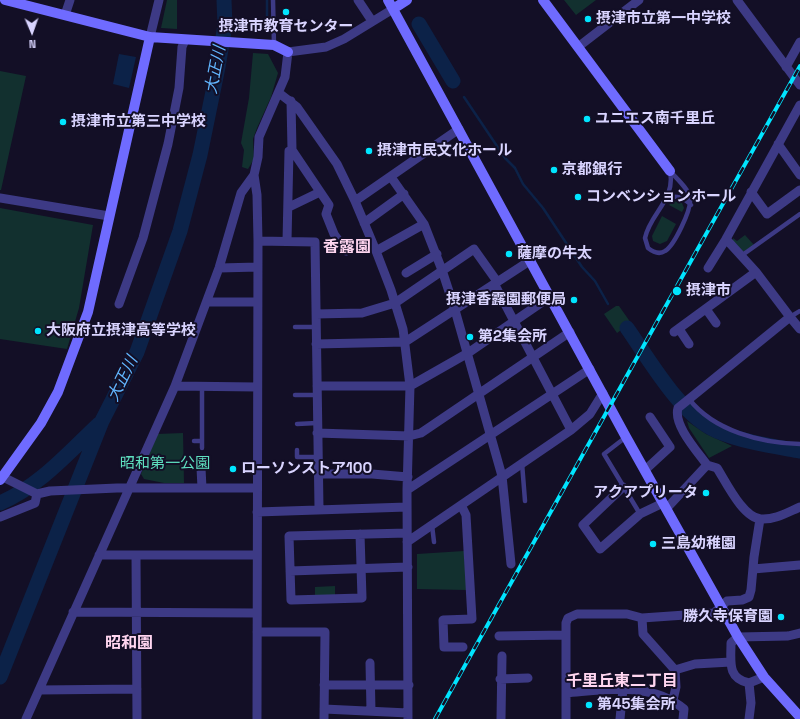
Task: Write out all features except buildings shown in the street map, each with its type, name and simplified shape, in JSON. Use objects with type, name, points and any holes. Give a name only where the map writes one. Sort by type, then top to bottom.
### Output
[{"type":"street","points":[[5,0],[150,37],[272,45],[288,52],[326,47],[344,39],[372,21],[391,4],[407,0]]},
{"type":"street","points":[[65,15],[70,0]]},
{"type":"street","points":[[159,0],[88,312],[58,392],[41,423],[4,480],[37,494],[50,491],[117,488],[257,488]]},
{"type":"street","points":[[358,0],[372,21]]},
{"type":"street","points":[[543,0],[670,171]]},
{"type":"street","points":[[578,47],[639,0]]},
{"type":"street","points":[[737,0],[800,85]]},
{"type":"street","points":[[391,4],[532,260],[626,437],[738,637],[764,677],[800,717]]},
{"type":"street","points":[[119,304],[143,238],[168,144],[179,88],[182,47],[184,40]]},
{"type":"street","points":[[786,67],[800,42]]},
{"type":"street","points":[[256,719],[258,241],[257,195],[254,175],[258,157],[259,137],[285,77],[288,52]]},
{"type":"street","points":[[280,91],[291,101],[308,121],[337,164],[355,201],[376,251],[395,303],[405,342],[410,386],[407,490],[408,716],[371,711],[324,709]]},
{"type":"street","points":[[291,101],[292,150],[329,205],[326,214],[334,234],[346,251],[371,241]]},
{"type":"street","points":[[708,268],[726,239],[800,105]]},
{"type":"street","points":[[355,201],[459,129]]},
{"type":"street","points":[[778,144],[800,175]]},
{"type":"street","points":[[287,241],[289,207],[289,151],[292,150]]},
{"type":"street","points":[[26,719],[73,612],[131,488],[175,386],[219,268],[241,193],[254,175]]},
{"type":"street","points":[[391,177],[424,224],[437,254],[455,310],[480,393],[502,476],[511,564]]},
{"type":"street","points":[[751,192],[767,214],[800,190]]},
{"type":"street","points":[[289,207],[320,192]]},
{"type":"street","points":[[364,223],[404,194]]},
{"type":"street","points":[[0,198],[109,216]]},
{"type":"street","points":[[376,251],[424,224]]},
{"type":"street","points":[[726,239],[756,272],[800,328]]},
{"type":"street","points":[[258,241],[315,242],[319,508]]},
{"type":"street","points":[[316,314],[362,313],[395,303],[474,249],[496,280],[495,285],[515,320],[571,430]]},
{"type":"street","points":[[406,273],[437,254]]},
{"type":"street","points":[[316,344],[405,342],[532,260]]},
{"type":"street","points":[[219,268],[258,267]]},
{"type":"street","points":[[689,344],[676,331],[756,272]]},
{"type":"street","points":[[317,391],[410,386],[468,353],[551,296]]},
{"type":"street","points":[[207,302],[257,302]]},
{"type":"street","points":[[706,309],[716,323]]},
{"type":"street","points":[[790,316],[678,408],[676,415],[680,426],[707,465],[717,468],[734,496],[748,513],[760,519],[784,514],[800,507]]},
{"type":"street","points":[[317,428],[409,436],[421,433],[570,332]]},
{"type":"street","points":[[407,490],[590,369]]},
{"type":"street","points":[[175,386],[257,387]]},
{"type":"street","points":[[360,534],[362,598],[290,600],[289,536],[360,534],[407,537],[432,525],[522,462],[571,430],[590,414],[603,393]]},
{"type":"street","points":[[645,470],[670,447],[650,417]]},
{"type":"street","points":[[623,487],[583,525],[600,549],[640,514],[665,506],[707,465]]},
{"type":"street","points":[[201,468],[202,488]]},
{"type":"street","points":[[319,474],[372,474],[408,477]]},
{"type":"street","points":[[0,517],[35,503],[37,494]]},
{"type":"street","points":[[461,505],[466,515],[472,619],[443,620],[444,647],[463,647]]},
{"type":"street","points":[[257,512],[319,508],[407,507]]},
{"type":"street","points":[[566,719],[566,623],[568,618],[577,614],[627,614],[642,618],[714,613],[728,601],[742,600],[749,596],[751,590],[760,519]]},
{"type":"street","points":[[99,555],[257,555]]},
{"type":"street","points":[[136,555],[137,719]]},
{"type":"street","points":[[753,569],[800,565]]},
{"type":"street","points":[[290,571],[408,567]]},
{"type":"street","points":[[73,612],[257,613]]},
{"type":"street","points":[[642,618],[643,634],[675,670],[676,687],[673,700]]},
{"type":"street","points":[[257,632],[325,632],[324,719]]},
{"type":"street","points":[[764,677],[749,683],[736,678],[732,673],[731,643],[738,637],[788,636],[800,633]]},
{"type":"street","points":[[499,636],[566,635]]},
{"type":"street","points":[[501,719],[500,679],[502,656]]},
{"type":"street","points":[[675,670],[695,664],[731,662]]},
{"type":"street","points":[[370,663],[371,711]]},
{"type":"street","points":[[500,679],[528,678]]},
{"type":"street","points":[[749,683],[751,703],[749,719]]},
{"type":"street","points":[[324,685],[409,685]]},
{"type":"street","points":[[39,690],[137,689]]},
{"type":"street","points":[[620,719],[623,689]]},
{"type":"street","points":[[566,693],[637,689],[673,700],[684,709],[683,719]]},
{"type":"lane","points":[[272,45],[273,0]]},
{"type":"lane","points":[[670,171],[690,197],[691,205],[689,213],[669,248],[664,252],[654,252],[646,245],[646,235],[671,187],[670,171]]},
{"type":"lane","points":[[666,198],[674,196],[681,197],[691,205]]},
{"type":"lane","points":[[741,256],[800,214]]},
{"type":"lane","points":[[790,316],[800,311]]},
{"type":"lane","points":[[295,327],[316,327]]},
{"type":"lane","points":[[202,387],[202,448]]},
{"type":"lane","points":[[295,395],[317,391]]},
{"type":"lane","points":[[688,400],[718,424],[754,437],[800,444]]},
{"type":"lane","points":[[297,424],[317,428]]},
{"type":"lane","points":[[626,437],[604,454],[640,514]]},
{"type":"lane","points":[[194,441],[202,441]]},
{"type":"lane","points":[[297,450],[297,457],[318,457]]},
{"type":"lane","points":[[522,462],[525,501]]},
{"type":"lane","points":[[432,525],[434,542]]},
{"type":"green space","points":[[167,0],[177,0],[177,29],[161,28]]},
{"type":"green space","points":[[564,0],[596,0],[576,15]]},
{"type":"green space","points":[[253,53],[268,54],[278,73],[271,97],[253,139],[254,159],[248,169],[242,167],[244,150],[241,143],[249,98]]},
{"type":"green space","points":[[0,71],[26,76],[1,190],[0,190]]},
{"type":"green space","points":[[673,201],[682,203],[684,208],[682,212],[669,205]]},
{"type":"green space","name":"大阪府立摂津高等学校","points":[[0,208],[93,225],[79,308],[67,349],[0,339]]},
{"type":"green space","points":[[662,216],[676,224],[667,241],[660,244],[653,241],[652,236]]},
{"type":"green space","points":[[745,235],[754,245],[743,252],[733,241],[733,238],[737,241]]},
{"type":"green space","points":[[616,306],[619,306],[631,323],[617,333],[604,314]]},
{"type":"green space","points":[[687,421],[706,434],[732,446],[709,458],[689,428]]},
{"type":"green space","name":"昭和第一公園","points":[[183,433],[184,483],[164,483],[144,479],[141,474],[157,434]]},
{"type":"green space","points":[[464,551],[467,590],[417,589],[417,554]]},
{"type":"green space","points":[[335,586],[335,596],[315,596],[315,587]]},
{"type":"water","points":[[119,54],[136,57],[129,88],[113,84]]},
{"type":"waterway","name":"大正川","points":[[0,677],[102,421],[137,352],[180,231],[200,155],[218,67],[225,25],[224,0]]},
{"type":"waterway","points":[[267,0],[267,24]]},
{"type":"waterway","points":[[419,24],[453,81]]},
{"type":"waterway","points":[[464,97],[505,158],[515,168],[523,184],[543,208],[582,267],[595,281],[608,304]]},
{"type":"waterway","points":[[627,328],[667,386],[691,413],[704,424],[717,431],[737,438],[800,451]]},
{"type":"waterway","points":[[0,503],[28,488],[41,478],[99,424]]},
{"type":"railway","points":[[435,719],[800,66]]},
{"type":"place","name":"摂津市教育センター","points":[[286,12]]},
{"type":"place","name":"摂津市立第一中学校","points":[[588,19]]},
{"type":"place","name":"ユニエス南千里丘","points":[[587,119]]},
{"type":"place","name":"摂津市立第三中学校","points":[[63,122]]},
{"type":"place","name":"摂津市民文化ホール","points":[[369,151]]},
{"type":"place","name":"京都銀行","points":[[554,170]]},
{"type":"place","name":"コンベンションホール","points":[[578,197]]},
{"type":"place","name":"薩摩の牛太","points":[[509,254]]},
{"type":"place","name":"摂津市","points":[[677,291]]},
{"type":"place","name":"摂津香露園郵便局","points":[[574,300]]},
{"type":"place","name":"大阪府立摂津高等学校","points":[[38,331]]},
{"type":"place","name":"第2集会所","points":[[470,337]]},
{"type":"place","name":"ローソンストア100","points":[[233,469]]},
{"type":"place","name":"アクアプリータ","points":[[706,493]]},
{"type":"place","name":"三島幼稚園","points":[[653,544]]},
{"type":"place","name":"勝久寺保育園","points":[[781,617]]},
{"type":"place","name":"第45集会所","points":[[589,705]]},
{"type":"district","name":"香露園","points":[[347,248]]},
{"type":"district","name":"昭和園","points":[[129,644]]},
{"type":"district","name":"千里丘東二丁目","points":[[622,682]]}]
